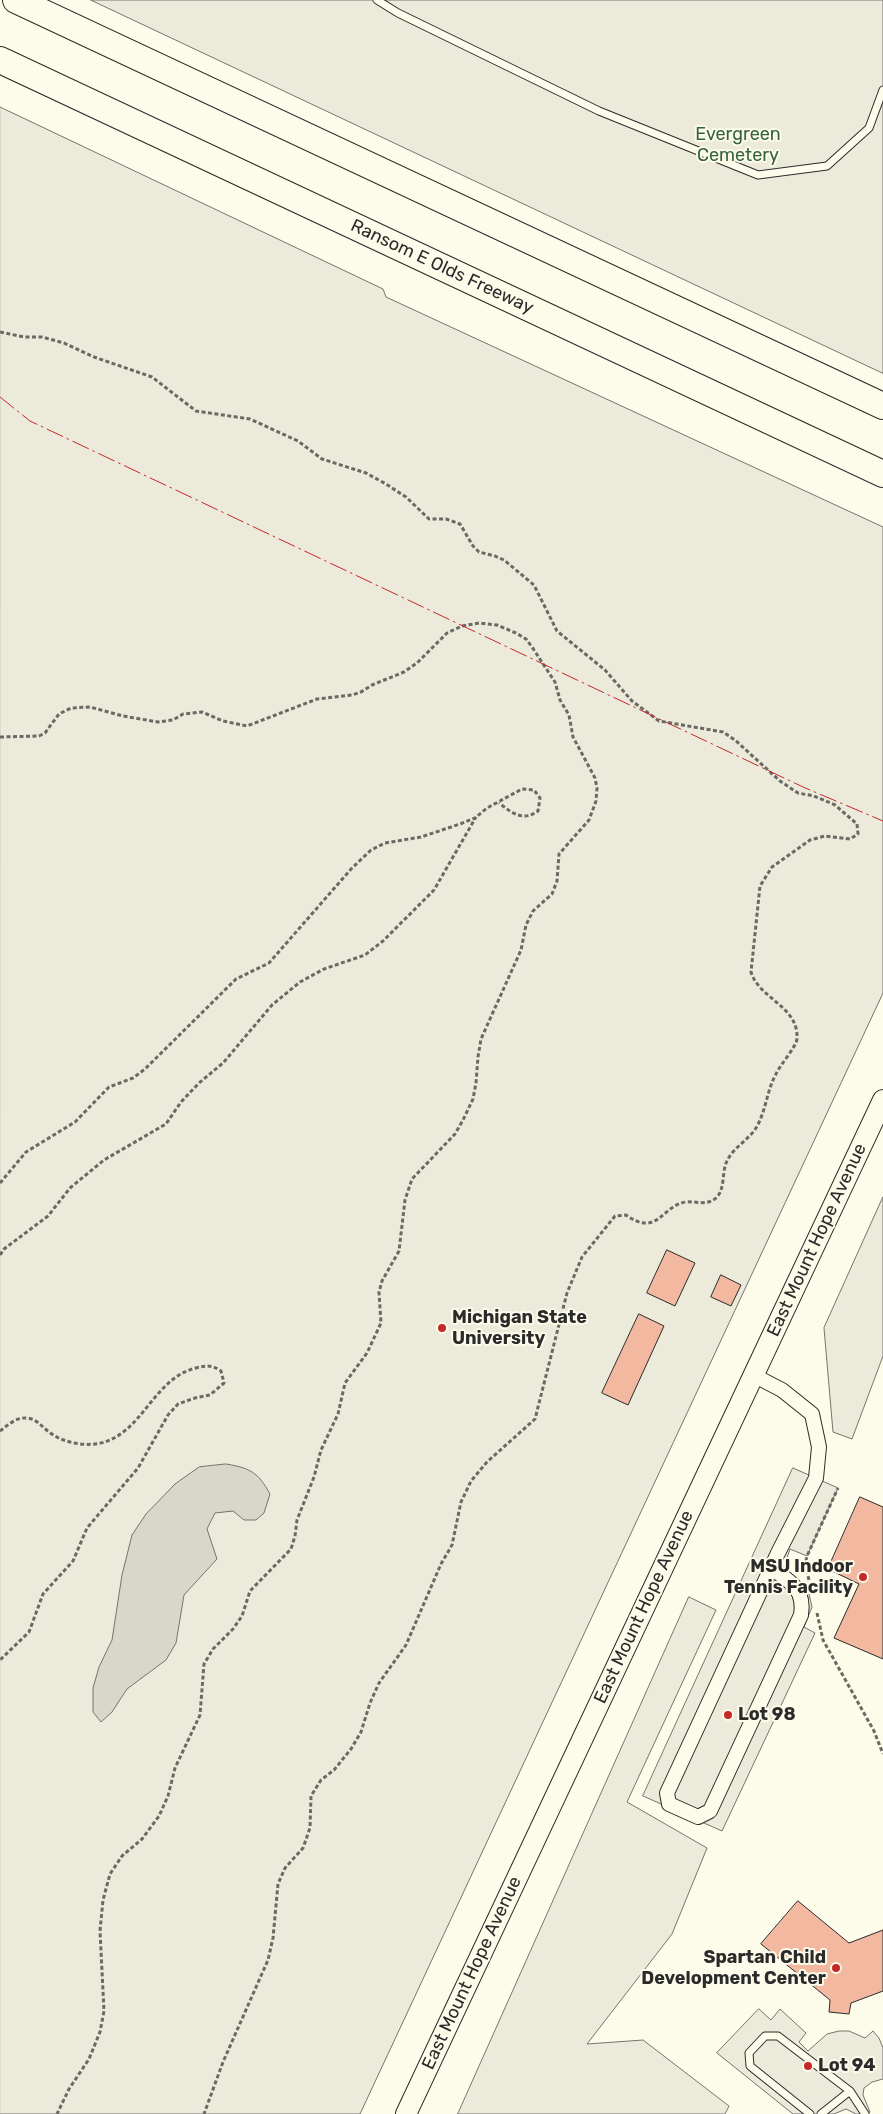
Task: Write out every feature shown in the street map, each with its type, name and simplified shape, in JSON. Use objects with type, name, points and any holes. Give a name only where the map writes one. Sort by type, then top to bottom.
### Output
[{"type":"highway","points":[[16,0],[883,406]]},
{"type":"highway","name":"Ransom E Olds Freeway","points":[[0,60],[883,474]]},
{"type":"street","name":"East Mount Hope Avenue","points":[[406,2114],[883,1100]]},
{"type":"street","points":[[753,1375],[782,1390],[812,1414],[819,1447],[816,1478],[771,1568],[666,1793],[669,1804],[698,1817],[710,1811],[800,1615],[802,1603],[799,1591],[771,1568]]},
{"type":"lane","points":[[377,0],[398,13],[599,111],[758,175],[828,166],[869,128],[883,90]]},
{"type":"lane","points":[[810,2114],[750,2066],[750,2053],[765,2036],[778,2036],[850,2092],[865,2114]]},
{"type":"lane","points":[[821,2114],[850,2092]]},
{"type":"path","points":[[0,332],[24,337],[42,337],[64,343],[94,357],[152,377],[196,411],[250,419],[298,441],[322,459],[366,473],[386,484],[406,497],[429,519],[446,519],[460,524],[473,546],[479,552],[504,560],[534,585],[557,631],[605,670],[632,701],[659,720],[723,732],[735,740],[780,781],[798,793],[814,796],[835,805],[857,824],[858,834],[850,839],[825,836],[810,840],[793,850],[772,867],[760,886],[751,972],[754,983],[788,1011],[796,1029],[797,1041],[775,1076],[763,1115],[754,1131],[727,1160],[723,1183],[718,1197],[709,1203],[686,1202],[672,1208],[661,1219],[648,1223],[635,1222],[626,1215],[615,1216],[582,1257],[567,1292],[535,1419],[487,1462],[472,1481],[461,1502],[452,1545],[441,1564],[406,1645],[379,1683],[361,1732],[351,1749],[334,1770],[321,1780],[311,1796],[310,1828],[303,1848],[285,1868],[278,1884],[273,1938],[268,1960],[226,2055],[204,2114]]},
{"type":"path","points":[[0,737],[39,736],[45,733],[59,714],[71,708],[90,707],[123,716],[158,722],[173,720],[183,714],[202,712],[223,721],[247,726],[317,699],[361,692],[372,685],[404,672],[447,633],[462,626],[479,623],[497,625],[516,633],[526,639],[532,647],[555,682],[560,700],[569,715],[573,737],[595,778],[597,788],[596,801],[589,820],[560,854],[557,882],[552,894],[533,911],[526,925],[521,950],[481,1038],[473,1099],[455,1134],[412,1179],[405,1200],[399,1251],[382,1281],[379,1292],[381,1323],[367,1353],[345,1383],[338,1414],[321,1450],[314,1477],[297,1520],[291,1548],[250,1591],[242,1616],[233,1629],[213,1649],[204,1664],[200,1715],[175,1768],[168,1796],[162,1809],[142,1839],[122,1856],[110,1874],[103,1900],[100,1931],[104,2011],[100,2032],[89,2059],[69,2089],[57,2114]]},
{"type":"path","points":[[0,1183],[26,1152],[70,1126],[109,1087],[133,1078],[145,1069],[236,978],[269,963],[370,850],[385,843],[421,837],[476,817],[487,808],[522,789],[534,790],[540,798],[538,811],[532,816],[516,816],[499,803]]},
{"type":"path","points":[[0,1255],[4,1249],[23,1237],[48,1216],[70,1188],[104,1160],[166,1124],[181,1102],[199,1083],[224,1064],[272,1005],[300,982],[324,969],[365,954],[383,941],[434,890],[476,817]]},
{"type":"path","points":[[0,1430],[10,1422],[28,1418],[38,1422],[49,1433],[64,1441],[96,1444],[114,1439],[127,1428],[162,1388],[183,1371],[209,1365],[221,1371],[224,1377],[224,1383],[210,1395],[178,1404],[168,1415],[138,1468],[101,1509],[87,1528],[73,1561],[43,1594],[29,1632],[0,1660]]},
{"type":"path","points":[[810,1587],[805,1565],[807,1556],[838,1488]]},
{"type":"path","points":[[814,1604],[823,1640],[874,1731],[883,1754]]},
{"type":"green space","name":"Evergreen Cemetery","points":[[91,0],[883,0],[883,373]]},
{"type":"green space","name":"Michigan State University","points":[[0,107],[383,289],[386,297],[883,527],[883,993],[360,2114],[0,2114]]},
{"type":"green space","points":[[883,1197],[883,1356],[852,1439],[833,1432],[824,1328]]},
{"type":"green space","points":[[689,1597],[716,1610],[627,1802],[707,1848],[672,1934],[587,2044],[643,2040],[729,2106],[725,2114],[458,2114]]},
{"type":"shaded area","points":[[226,1464],[247,1469],[261,1481],[270,1494],[264,1513],[256,1520],[244,1520],[233,1511],[215,1513],[207,1529],[217,1559],[184,1595],[176,1643],[166,1660],[127,1689],[112,1712],[101,1722],[93,1712],[93,1688],[99,1667],[112,1640],[122,1575],[132,1535],[146,1514],[175,1484],[199,1467]]},
{"type":"shaded area","name":"Lot 98","points":[[793,1468],[838,1488],[807,1556],[790,1549],[786,1561],[790,1574],[807,1585],[812,1607],[804,1627],[815,1633],[722,1831],[643,1796]]},
{"type":"shaded area","name":"Lot 94","points":[[759,2009],[771,2020],[780,2009],[806,2033],[799,2042],[808,2051],[827,2034],[849,2031],[865,2038],[873,2031],[879,2038],[883,2048],[883,2079],[872,2082],[864,2088],[863,2095],[870,2112],[867,2114],[856,2114],[846,2109],[834,2114],[793,2114],[717,2053]]},
{"type":"building","points":[[667,1250],[695,1263],[675,1306],[647,1293]]},
{"type":"building","points":[[721,1275],[741,1285],[731,1306],[711,1297]]},
{"type":"building","points":[[639,1314],[664,1326],[628,1405],[602,1393]]},
{"type":"building","name":"MSU Indoor Tennis Facility","points":[[860,1497],[883,1507],[883,1659],[834,1638],[859,1584],[828,1569]]},
{"type":"building","name":"Spartan Child Development Center","points":[[798,1901],[849,1943],[883,1930],[883,1991],[851,2003],[849,2014],[829,2012],[830,2000],[761,1944]]},
{"type":"power","points":[[0,397],[30,421],[803,787],[883,821]]},
{"type":"place","name":"Michigan State University","points":[[442,1328]]},
{"type":"place","name":"MSU Indoor Tennis Facility","points":[[863,1577]]},
{"type":"place","name":"Lot 98","points":[[728,1715]]},
{"type":"place","name":"Spartan Child Development Center","points":[[836,1968]]},
{"type":"place","name":"Lot 94","points":[[808,2066]]}]
